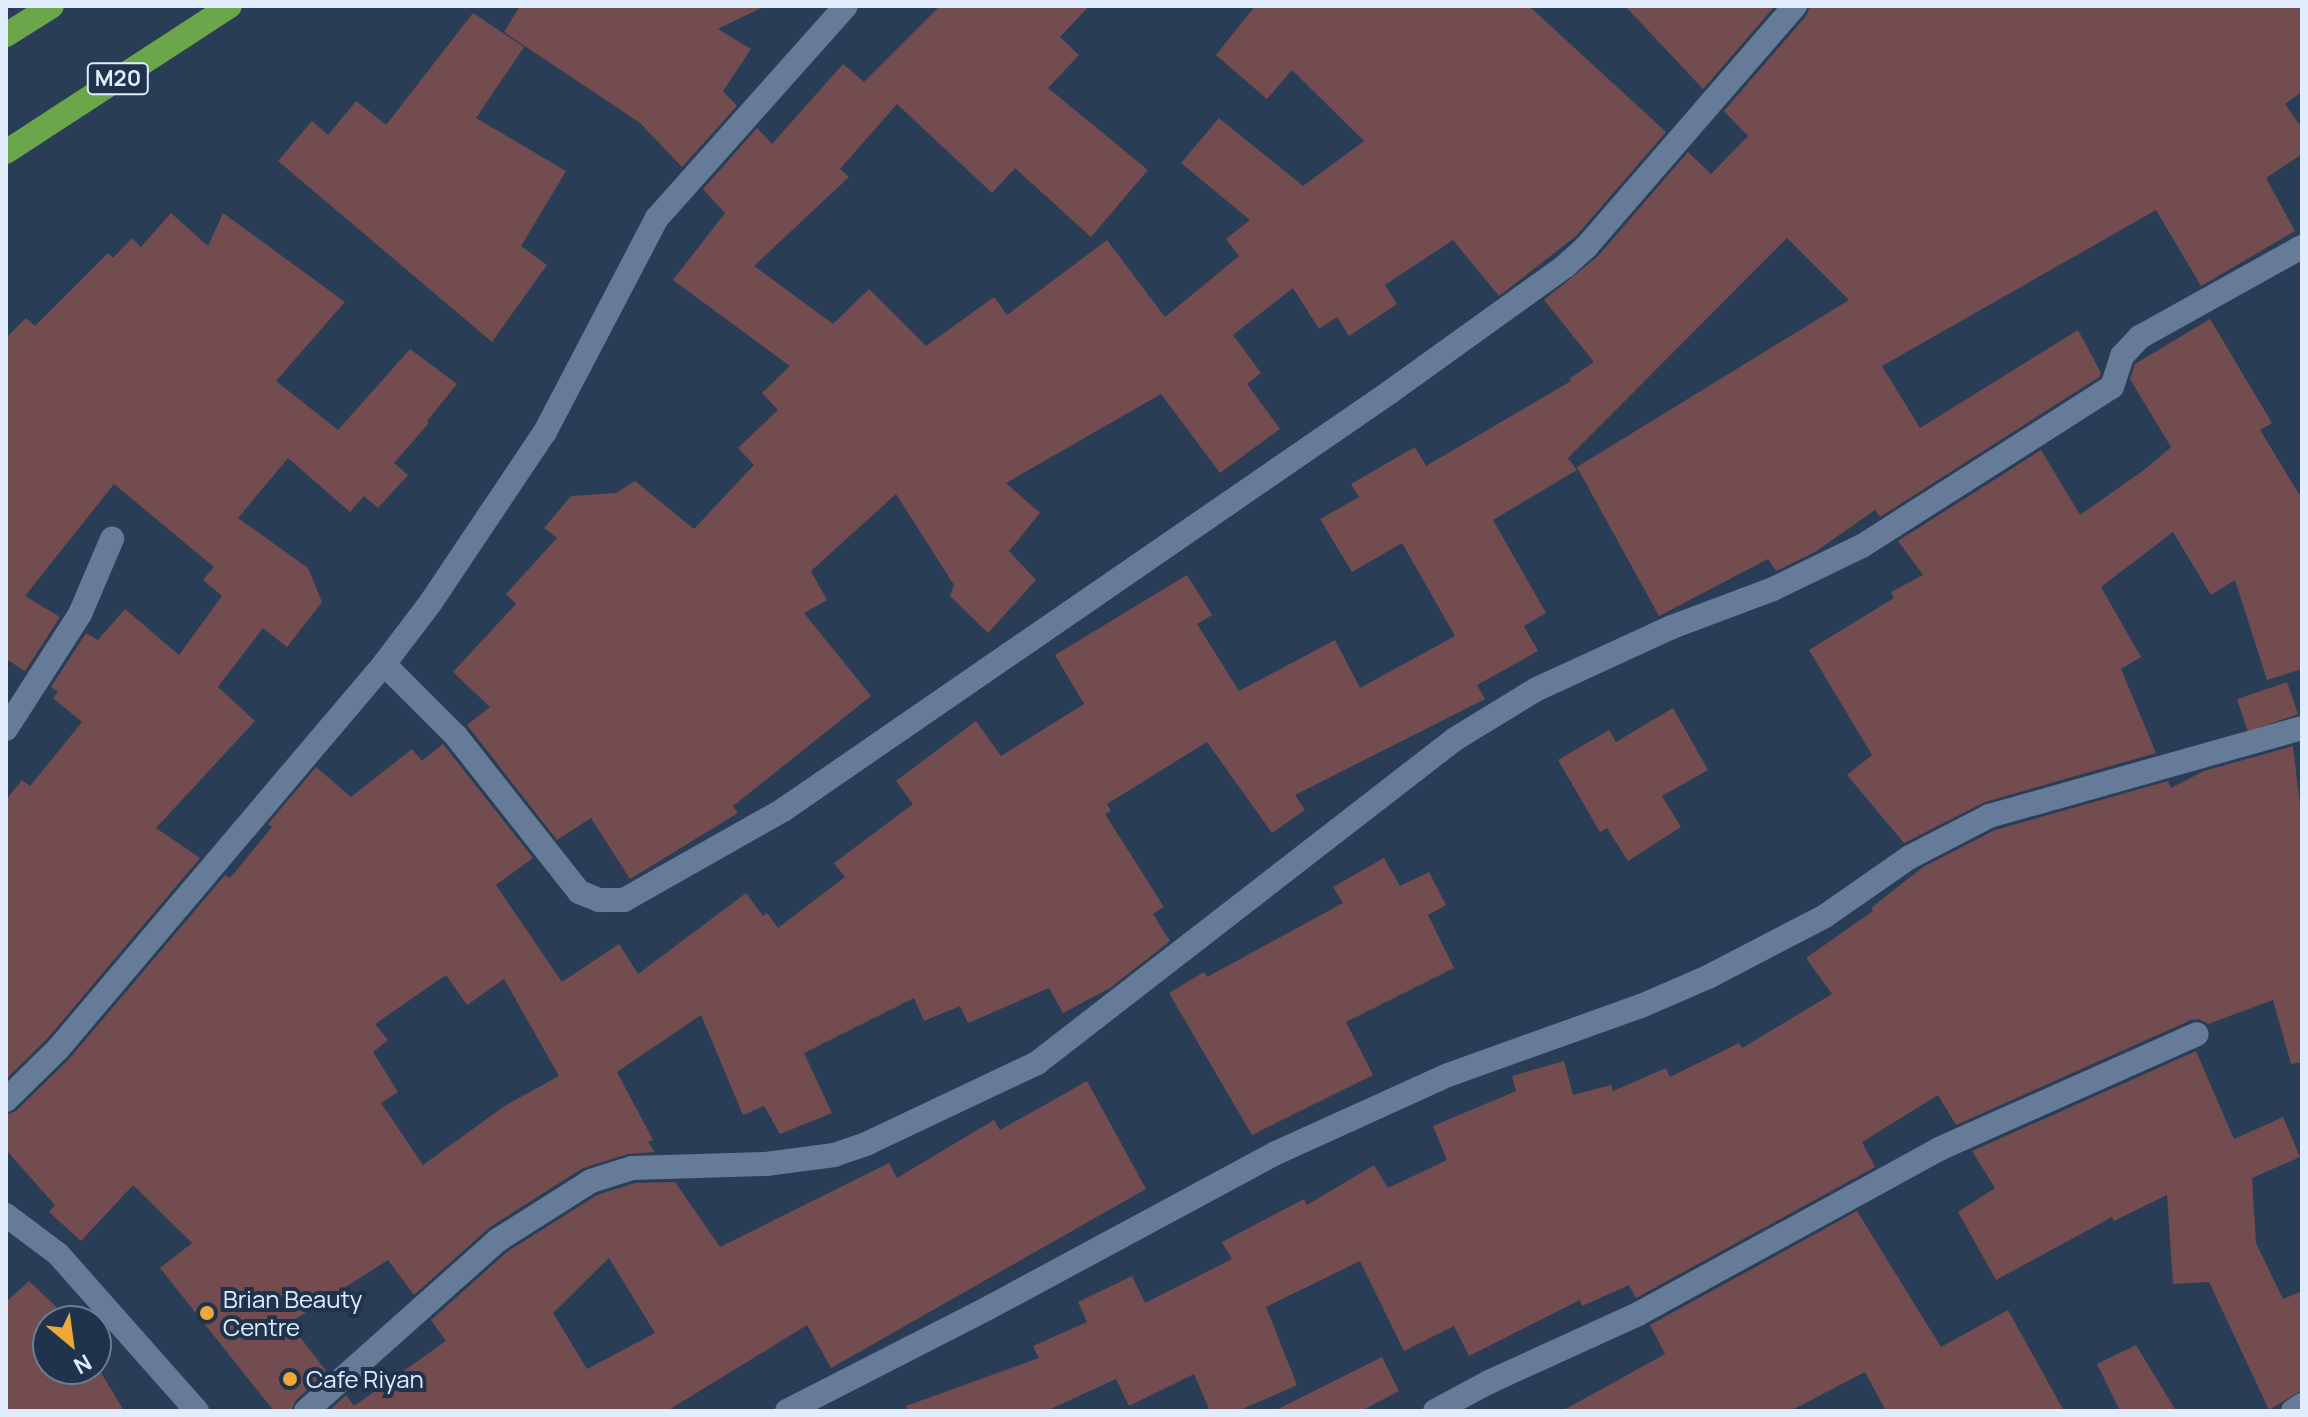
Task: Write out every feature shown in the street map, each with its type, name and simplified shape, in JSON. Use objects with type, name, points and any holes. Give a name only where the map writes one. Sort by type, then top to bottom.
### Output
[{"type":"highway","points":[[6,35],[52,6]]},
{"type":"highway","name":"M20","points":[[6,152],[230,6]]},
{"type":"street","points":[[6,1100],[58,1049],[384,664],[431,602],[545,432],[657,218],[846,6]]},
{"type":"street","points":[[384,664],[456,736],[579,892],[599,900],[624,900],[783,810],[1390,392],[1564,267],[1587,246],[1795,6]]},
{"type":"street","points":[[306,1411],[498,1240],[591,1181],[632,1168],[766,1164],[834,1155],[868,1143],[1037,1063],[1455,739],[1537,689],[1672,627],[1773,589],[1862,546],[2112,387],[2122,356],[2140,337],[2302,247]]},
{"type":"street","points":[[6,729],[80,614],[112,539]]},
{"type":"street","points":[[787,1411],[1276,1153],[1448,1075],[1641,1006],[1708,977],[1825,916],[1910,857],[1989,816],[2302,728]]},
{"type":"street","points":[[1435,1411],[1489,1382],[1638,1314],[1939,1149],[2197,1034]]},
{"type":"street","points":[[6,1215],[58,1254],[197,1411]]},
{"type":"street","points":[[2293,1411],[2302,1405]]},
{"type":"building","points":[[520,6],[765,6],[718,29],[751,49],[723,91],[737,106],[682,167],[640,123],[504,32]]},
{"type":"building","points":[[940,6],[1089,6],[1060,37],[1079,55],[1048,88],[1148,170],[1091,237],[1015,168],[992,193],[897,104],[840,169],[849,177],[754,266],[833,324],[869,289],[926,346],[994,297],[1007,315],[1107,240],[1165,317],[1239,256],[1226,239],[1250,220],[1181,163],[1219,118],[1303,186],[1364,141],[1292,70],[1267,99],[1216,55],[1255,6],[1529,6],[1666,132],[1576,236],[1499,296],[1453,240],[1385,285],[1397,304],[1349,336],[1337,317],[1319,329],[1293,288],[1233,335],[1261,373],[1247,384],[1280,429],[1220,473],[1161,394],[1006,483],[1040,513],[1009,551],[1036,580],[988,633],[950,596],[954,585],[896,494],[811,571],[827,600],[804,613],[871,696],[733,806],[738,813],[630,879],[591,818],[557,840],[467,725],[490,707],[453,672],[516,604],[506,594],[557,538],[544,528],[571,496],[616,493],[635,481],[694,529],[754,465],[738,448],[778,410],[762,393],[790,366],[673,280],[725,213],[703,189],[757,128],[772,144],[843,64],[864,82]]},
{"type":"building","points":[[1625,6],[1775,6],[1703,89]]},
{"type":"building","points":[[1810,6],[2302,6],[2302,92],[2285,104],[2302,128],[2302,154],[2266,178],[2295,231],[2201,286],[2156,210],[1882,366],[1920,428],[2078,330],[2101,373],[1880,517],[1875,510],[1815,552],[1776,571],[1768,559],[1659,616],[1577,467],[1849,300],[1787,238],[1568,458],[1577,470],[1493,520],[1546,613],[1524,626],[1538,651],[1477,685],[1485,699],[1295,795],[1305,810],[1272,833],[1207,742],[1107,804],[1111,811],[1105,814],[1164,907],[1153,914],[1170,941],[1110,988],[1063,1013],[1049,988],[968,1023],[960,1006],[924,1021],[914,998],[804,1053],[832,1113],[780,1134],[764,1106],[743,1115],[701,1015],[617,1072],[653,1140],[648,1142],[655,1152],[628,1154],[583,1168],[490,1227],[414,1295],[388,1260],[289,1323],[327,1372],[296,1400],[291,1411],[274,1411],[160,1268],[192,1243],[133,1185],[81,1241],[49,1212],[55,1205],[6,1150],[6,1115],[16,1111],[69,1059],[225,875],[230,878],[272,827],[268,824],[316,767],[351,797],[412,749],[422,761],[443,744],[533,858],[496,885],[562,982],[619,944],[638,974],[746,893],[763,916],[767,913],[778,928],[845,877],[834,863],[913,804],[896,781],[976,721],[1001,756],[1084,704],[1055,655],[1187,575],[1212,615],[1197,624],[1239,691],[1335,640],[1360,688],[1455,636],[1402,543],[1352,572],[1320,519],[1359,497],[1351,484],[1415,447],[1426,466],[1571,381],[1569,379],[1594,362],[1544,300],[1598,256],[1688,152],[1711,174],[1748,136],[1724,111],[1806,16]],"holes":[[[446,975],[467,1005],[504,979],[559,1076],[506,1105],[423,1165],[381,1103],[398,1092],[373,1052],[388,1040],[375,1024]]]},
{"type":"building","points":[[473,13],[524,47],[476,118],[566,171],[521,246],[547,265],[492,342],[278,161],[312,121],[328,135],[356,101],[386,125]]},
{"type":"building","points":[[171,213],[208,246],[223,213],[345,302],[276,381],[338,430],[410,349],[457,384],[427,421],[429,423],[394,463],[408,475],[378,508],[364,496],[350,512],[288,458],[238,518],[308,568],[322,602],[287,647],[263,628],[218,687],[255,721],[156,828],[200,858],[47,1039],[6,1079],[6,800],[22,780],[30,786],[82,722],[53,698],[58,692],[51,687],[86,633],[98,640],[125,609],[179,655],[222,596],[203,580],[214,567],[114,484],[25,596],[60,617],[25,671],[6,659],[6,338],[26,318],[35,326],[108,253],[113,258],[132,238],[141,247]]},
{"type":"building","points":[[2210,319],[2272,423],[2260,430],[2302,499],[2302,669],[2267,680],[2235,580],[2211,595],[2173,532],[2101,587],[2141,657],[2121,669],[2156,753],[1985,802],[1904,843],[1847,775],[1872,755],[1809,650],[1894,598],[1891,592],[1923,575],[1898,541],[2041,450],[2080,515],[2144,470],[2171,447],[2130,379],[2135,364]]},
{"type":"building","points":[[2287,682],[2298,714],[2248,731],[2237,699]]},
{"type":"building","points":[[1673,708],[1708,770],[1662,796],[1681,827],[1628,861],[1607,828],[1600,832],[1558,760],[1609,730],[1616,742]]},
{"type":"building","points":[[2293,746],[2302,822],[2302,1062],[2291,1064],[2273,1000],[2208,1024],[2199,1019],[2191,1020],[1956,1125],[1938,1095],[1862,1142],[1875,1167],[1636,1298],[1629,1285],[1582,1306],[1580,1300],[1469,1356],[1454,1326],[1404,1351],[1360,1261],[1266,1307],[1297,1385],[1238,1411],[1210,1411],[1194,1374],[1129,1406],[1116,1379],[1046,1411],[907,1411],[906,1406],[1039,1358],[1033,1346],[1087,1322],[1078,1302],[1132,1276],[1145,1303],[1232,1259],[1222,1242],[1304,1199],[1307,1205],[1374,1165],[1388,1188],[1447,1160],[1433,1126],[1516,1091],[1512,1076],[1564,1061],[1573,1095],[1611,1085],[1613,1091],[1666,1068],[1670,1077],[1739,1043],[1742,1048],[1832,994],[1806,958],[1873,911],[1871,908],[1923,867],[1995,830],[2168,781],[2171,788],[2204,771]]},
{"type":"building","points":[[1384,858],[1400,886],[1429,872],[1446,905],[1428,915],[1454,968],[1346,1022],[1373,1075],[1252,1135],[1169,993],[1204,972],[1207,977],[1343,903],[1333,887]]},
{"type":"building","points":[[2196,1051],[2234,1139],[2283,1117],[2300,1157],[2252,1178],[2256,1243],[2283,1299],[2302,1291],[2302,1390],[2269,1410],[2209,1282],[2173,1284],[2167,1195],[2114,1221],[2112,1217],[1996,1280],[1958,1212],[1995,1188],[1972,1151]]},
{"type":"building","points":[[1087,1081],[1146,1189],[831,1368],[807,1325],[667,1411],[329,1411],[346,1395],[354,1406],[446,1341],[431,1320],[507,1252],[597,1195],[635,1183],[675,1182],[720,1247],[889,1163],[897,1178],[994,1120],[1000,1130]],"holes":[[[609,1258],[655,1333],[587,1369],[553,1313]]]},
{"type":"building","points":[[1857,1211],[1941,1347],[2008,1310],[2064,1411],[1886,1411],[1865,1372],[1790,1411],[1562,1411],[1665,1354],[1650,1325]]},
{"type":"building","points":[[29,1281],[54,1305],[32,1305],[32,1385],[109,1385],[124,1411],[6,1411],[6,1302]]},
{"type":"building","points":[[2136,1345],[2176,1411],[2120,1411],[2097,1364]]},
{"type":"building","points":[[1382,1357],[1399,1391],[1361,1411],[1274,1411]]},
{"type":"place","name":"Brian Beauty Centre","points":[[207,1313]]},
{"type":"place","name":"Cafe Riyan","points":[[290,1379]]}]
